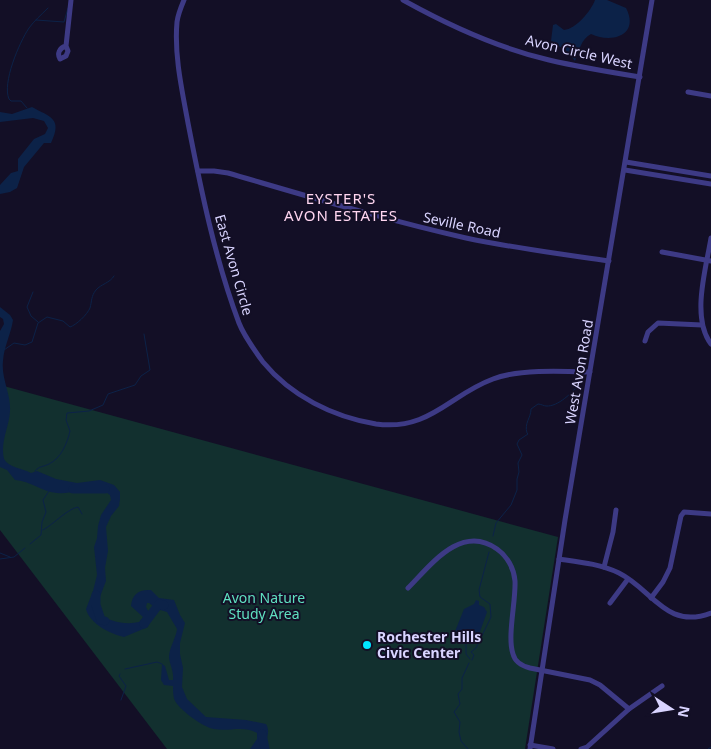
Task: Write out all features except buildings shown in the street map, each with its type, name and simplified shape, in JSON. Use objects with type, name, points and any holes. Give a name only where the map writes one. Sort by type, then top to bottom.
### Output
[{"type":"street","points":[[66,46],[71,0]]},
{"type":"street","points":[[184,0],[177,20],[177,50],[198,171]]},
{"type":"street","name":"Avon Circle West","points":[[403,0],[464,30],[547,60],[640,77]]},
{"type":"street","name":"West Avon Road","points":[[530,747],[559,559],[652,0]]},
{"type":"street","points":[[688,92],[711,96]]},
{"type":"street","points":[[626,162],[711,176]]},
{"type":"street","points":[[625,170],[711,184]]},
{"type":"street","name":"Seville Road","points":[[198,171],[214,171],[228,174],[333,204],[465,237],[609,261]]},
{"type":"street","name":"East Avon Circle","points":[[198,171],[215,246],[240,325],[256,352],[273,373],[304,398],[321,407],[346,417],[376,424],[396,425],[428,417],[475,387],[495,378],[518,373],[590,372]]},
{"type":"street","points":[[711,238],[709,260],[701,298],[702,325],[706,337],[711,344]]},
{"type":"street","points":[[662,252],[709,260]]},
{"type":"street","points":[[645,340],[648,332],[658,323],[702,325]]},
{"type":"street","points":[[604,567],[613,532],[616,510]]},
{"type":"street","points":[[651,598],[663,582],[670,568],[680,516],[684,512],[711,514]]},
{"type":"street","points":[[408,588],[439,556],[452,547],[465,542],[478,542],[494,547],[509,562],[515,576],[513,655],[522,665],[590,680],[600,685],[629,709]]},
{"type":"street","points":[[559,559],[604,567],[637,584],[651,598],[677,616],[694,618],[711,613]]},
{"type":"street","points":[[610,603],[628,579]]},
{"type":"street","points":[[581,749],[587,747],[629,709],[662,686]]},
{"type":"street","points":[[530,747],[552,749]]},
{"type":"green space","name":"Avon Nature Study Area","points":[[0,385],[558,537],[525,749],[167,749],[0,530]]},
{"type":"water","points":[[595,0],[607,0],[626,8],[629,25],[627,31],[615,37],[599,37],[591,34],[588,36],[581,46],[575,61],[568,52],[551,41],[553,25],[556,24],[564,30],[569,29],[587,14]]},
{"type":"water","points":[[32,107],[53,119],[56,128],[54,135],[51,143],[44,143],[24,167],[17,188],[0,194],[0,185],[11,173],[18,171],[18,159],[34,139],[45,134],[48,128],[44,121],[33,118],[0,122],[0,112],[12,114]]},
{"type":"water","points":[[0,307],[13,320],[3,361],[3,374],[10,405],[3,447],[4,459],[9,464],[31,473],[37,471],[56,479],[77,483],[100,480],[114,485],[120,492],[120,499],[119,506],[111,516],[106,527],[108,551],[105,568],[106,581],[96,607],[98,613],[107,619],[118,622],[139,622],[143,617],[131,606],[133,598],[140,591],[151,590],[159,598],[174,600],[185,623],[180,643],[180,654],[183,668],[182,687],[187,699],[206,717],[246,720],[266,724],[268,734],[262,749],[250,749],[257,739],[257,733],[247,729],[219,730],[209,728],[187,714],[175,701],[173,686],[164,685],[161,680],[162,664],[165,666],[169,680],[173,680],[169,656],[177,629],[167,612],[147,603],[146,607],[151,616],[148,627],[124,637],[101,627],[88,614],[86,609],[97,575],[94,547],[101,515],[111,500],[110,495],[98,490],[64,493],[47,491],[26,482],[15,480],[7,470],[0,467],[0,331],[4,324],[3,319],[0,317]]},
{"type":"water","points":[[476,600],[479,601],[479,605],[484,607],[487,612],[477,640],[471,643],[452,639],[464,609],[474,604]]},
{"type":"waterway","points":[[27,108],[21,101],[11,101],[9,99],[7,92],[10,73],[16,53],[29,28],[48,8]]},
{"type":"waterway","points":[[36,20],[64,22],[68,8]]},
{"type":"waterway","points":[[4,350],[14,343],[25,345],[32,342],[38,323],[47,317],[63,321],[70,327],[75,324],[89,311],[92,296],[96,290],[114,276]]},
{"type":"waterway","points":[[33,292],[27,307],[31,316],[38,322]]},
{"type":"waterway","points":[[35,471],[53,461],[63,450],[70,431],[66,420],[67,413],[89,411],[103,405],[108,394],[135,385],[141,376],[150,370],[144,334]]},
{"type":"waterway","points":[[493,536],[496,523],[511,505],[517,490],[518,463],[522,455],[517,444],[519,440],[528,434],[526,426],[531,409],[538,404],[551,406],[560,402],[579,384]]},
{"type":"waterway","points":[[73,489],[105,489]]},
{"type":"waterway","points":[[30,544],[41,535],[42,522],[46,512],[43,500],[49,491]]},
{"type":"waterway","points":[[43,530],[74,508],[78,507],[82,514]]},
{"type":"waterway","points":[[0,559],[14,557],[25,548]]},
{"type":"waterway","points":[[472,660],[474,655],[471,652],[476,648],[491,617],[490,604],[480,597],[479,590],[489,552]]},
{"type":"waterway","points":[[0,553],[10,557]]},
{"type":"waterway","points":[[96,595],[96,605],[101,620],[105,621]]},
{"type":"waterway","points":[[144,624],[159,604],[164,605]]},
{"type":"waterway","points":[[466,642],[466,654],[470,659]]},
{"type":"waterway","points":[[125,669],[157,662],[162,664]]},
{"type":"waterway","points":[[468,749],[461,741],[459,732],[460,722],[454,712],[460,704],[458,694],[462,689],[462,678],[469,663]]},
{"type":"waterway","points":[[120,674],[119,676],[126,686],[121,700]]},
{"type":"waterway","points":[[262,734],[265,749]]},
{"type":"place","name":"Rochester Hills Civic Center","points":[[367,645]]},
{"type":"district","name":"EYSTER'S AVON ESTATES","points":[[341,208]]}]
